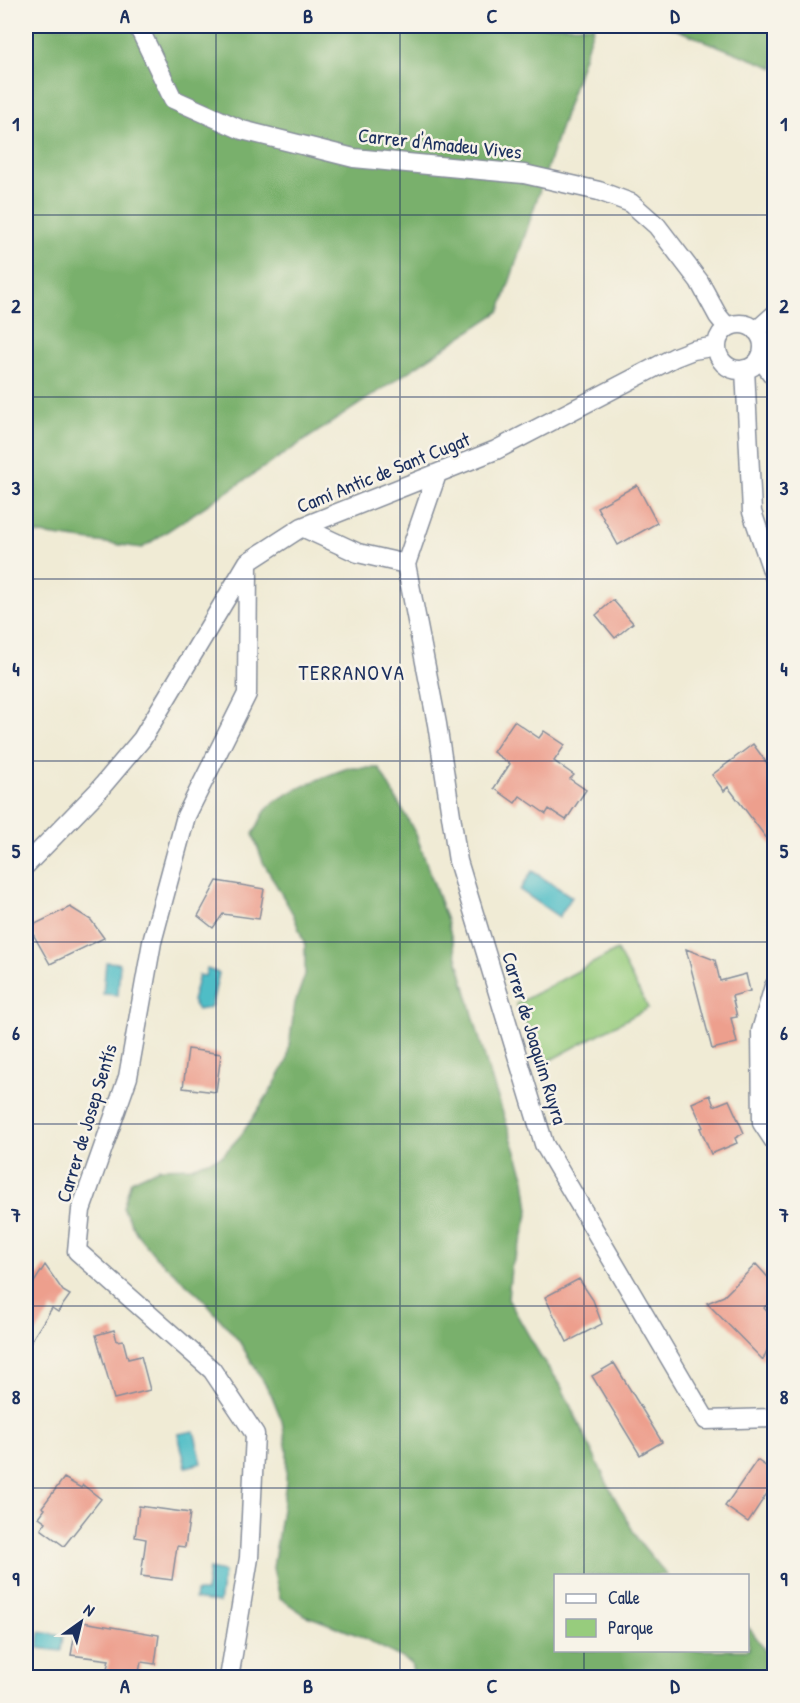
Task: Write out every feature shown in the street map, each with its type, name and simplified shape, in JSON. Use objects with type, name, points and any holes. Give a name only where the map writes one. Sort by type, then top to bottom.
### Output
[{"type":"street","name":"Carrer d'Amadeu Vives","points":[[138,26],[172,99],[242,130],[354,158],[524,174],[599,191],[631,203],[657,225],[699,282],[718,316],[728,327]]},
{"type":"street","points":[[756,331],[774,315]]},
{"type":"street","points":[[742,324],[756,331],[762,341],[762,353],[753,364],[734,369],[723,363],[717,346],[722,332],[728,327],[742,324]]},
{"type":"street","name":"Camí Antic de Sant Cugat","points":[[26,865],[98,791],[142,739],[248,562],[302,527],[496,450],[675,357],[693,350],[717,346]]},
{"type":"street","points":[[753,364],[774,377]]},
{"type":"street","points":[[753,364],[752,512],[774,576]]},
{"type":"street","name":"Carrer de Joaquim Ruyra","points":[[437,474],[406,564],[437,724],[458,861],[544,1144],[706,1420],[774,1418]]},
{"type":"street","points":[[302,527],[358,553],[406,564]]},
{"type":"street","name":"Carrer de Josep Sentís","points":[[229,1677],[249,1558],[255,1434],[212,1370],[77,1251],[81,1210],[128,1077],[152,942],[186,816],[247,694],[248,562]]},
{"type":"street","points":[[774,986],[761,1031],[762,1123],[774,1141]]},
{"type":"green space","points":[[26,26],[594,26],[500,311],[142,548],[26,532]]},
{"type":"green space","points":[[667,26],[774,26],[774,68]]},
{"type":"green space","points":[[348,768],[379,768],[416,834],[447,921],[486,1062],[525,1179],[529,1210],[522,1239],[511,1268],[508,1299],[541,1357],[560,1384],[608,1485],[638,1540],[666,1574],[554,1574],[554,1652],[749,1652],[749,1628],[765,1651],[774,1677],[414,1677],[411,1663],[360,1636],[305,1615],[280,1598],[273,1568],[286,1482],[287,1451],[282,1421],[271,1394],[239,1341],[200,1296],[156,1257],[137,1234],[123,1208],[131,1181],[159,1168],[191,1167],[222,1156],[242,1134],[287,1061],[295,1003],[305,975],[305,945],[293,914],[263,862],[253,834],[267,809],[274,803],[305,785]]},
{"type":"green space","points":[[617,950],[648,1008],[547,1062],[516,1004]]},
{"type":"water","points":[[532,871],[572,897],[559,917],[520,890]]},
{"type":"water","points":[[106,962],[120,963],[118,995],[103,994]]},
{"type":"water","points":[[207,969],[219,973],[212,1004],[209,1008],[198,1010],[192,1001],[199,975],[205,976]]},
{"type":"water","points":[[194,1431],[202,1463],[186,1467],[178,1434]]},
{"type":"water","points":[[209,1569],[224,1572],[219,1603],[195,1599],[196,1592],[206,1592]]},
{"type":"water","points":[[40,1632],[63,1636],[61,1651],[38,1648]]},
{"type":"building","points":[[637,485],[657,523],[618,545],[597,507]]},
{"type":"building","points":[[613,600],[633,623],[615,638],[596,615]]},
{"type":"building","points":[[514,721],[539,738],[544,731],[565,745],[554,761],[574,775],[570,779],[586,790],[566,820],[549,809],[546,814],[520,796],[515,803],[494,788],[510,764],[493,752]]},
{"type":"building","points":[[753,744],[774,773],[774,848],[728,787],[724,791],[712,775]]},
{"type":"building","points":[[217,881],[264,889],[259,919],[223,914],[213,928],[198,916]]},
{"type":"building","points":[[70,907],[91,920],[104,938],[50,964],[29,927]]},
{"type":"building","points":[[686,949],[715,960],[720,981],[746,974],[750,991],[732,996],[737,1017],[731,1018],[737,1043],[712,1049]]},
{"type":"building","points":[[188,1049],[221,1054],[216,1092],[183,1088]]},
{"type":"building","points":[[710,1095],[714,1106],[729,1100],[744,1133],[735,1138],[737,1143],[711,1154],[700,1128],[703,1127],[692,1103]]},
{"type":"building","points":[[756,1264],[774,1284],[774,1298],[764,1308],[774,1319],[774,1351],[768,1348],[763,1360],[707,1303],[724,1296]]},
{"type":"building","points":[[45,1265],[63,1291],[70,1295],[58,1312],[52,1308],[26,1349],[26,1295]]},
{"type":"building","points":[[579,1279],[593,1300],[602,1324],[567,1342],[545,1297]]},
{"type":"building","points":[[114,1330],[117,1341],[123,1340],[128,1359],[141,1356],[150,1390],[114,1399],[96,1335]]},
{"type":"building","points":[[614,1363],[662,1442],[640,1455],[592,1376]]},
{"type":"building","points":[[757,1460],[774,1472],[774,1483],[748,1522],[725,1506]]},
{"type":"building","points":[[64,1478],[81,1488],[83,1485],[101,1499],[64,1546],[41,1529],[46,1522],[39,1517],[45,1509],[42,1507]]},
{"type":"building","points":[[139,1506],[190,1513],[185,1547],[177,1546],[172,1580],[141,1576],[146,1539],[135,1537]]},
{"type":"building","points":[[77,1621],[159,1635],[155,1664],[141,1662],[138,1677],[105,1677],[109,1660],[71,1655]]},
{"type":"district","name":"TERRANOVA","points":[[352,672]]}]
